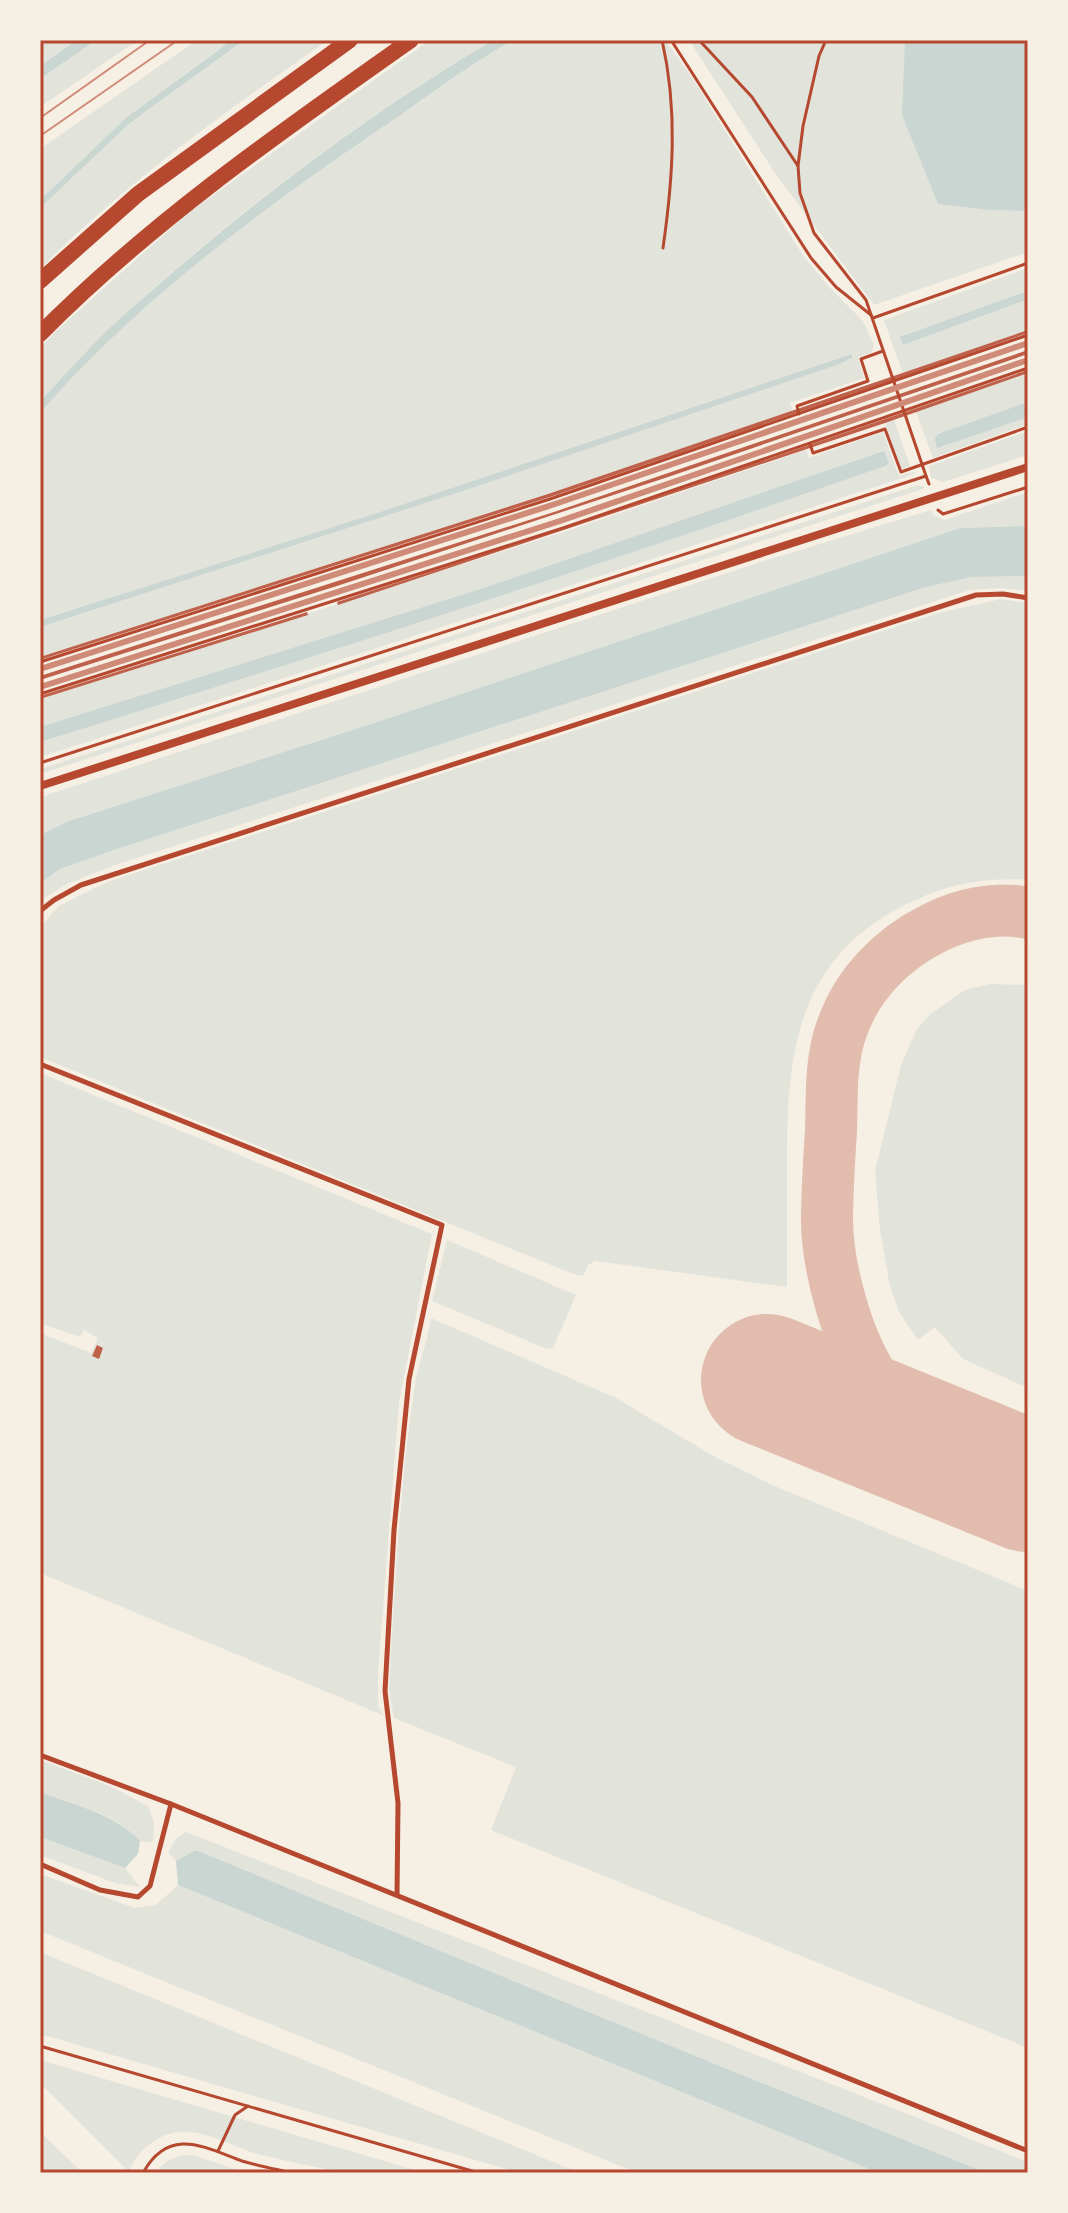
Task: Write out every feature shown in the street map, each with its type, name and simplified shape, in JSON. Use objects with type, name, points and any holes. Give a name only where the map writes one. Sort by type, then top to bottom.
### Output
[{"type":"main road","points":[[40,281],[138,194],[350,40]]},
{"type":"main road","points":[[40,334],[81,293],[162,222],[411,40]]},
{"type":"street","points":[[40,786],[1028,467]]},
{"type":"lane","points":[[40,911],[81,885],[976,595],[1003,594],[1028,598]]},
{"type":"lane","points":[[40,1064],[442,1225],[409,1379],[394,1530],[385,1691],[398,1803],[397,1895]]},
{"type":"lane","points":[[40,1755],[171,1804],[1028,2151]]},
{"type":"lane","points":[[40,1864],[100,1890],[138,1897],[150,1886],[171,1804]]},
{"type":"path","points":[[662,40],[674,115],[672,188],[663,248]]},
{"type":"path","points":[[671,40],[811,258],[836,287],[873,318]]},
{"type":"path","points":[[699,40],[752,97],[798,166]]},
{"type":"path","points":[[826,40],[803,126],[798,166],[800,193],[814,233],[866,300],[938,511],[943,514],[1028,487]]},
{"type":"path","points":[[873,318],[1028,263]]},
{"type":"path","points":[[40,662],[483,521],[1028,335]]},
{"type":"path","points":[[799,414],[797,406],[868,381],[861,359],[883,351]]},
{"type":"path","points":[[40,694],[563,528],[1028,368]]},
{"type":"path","points":[[810,444],[813,453],[885,429],[901,472],[1028,427]]},
{"type":"path","points":[[40,763],[926,476]]},
{"type":"path","points":[[40,2046],[479,2173]]},
{"type":"path","points":[[217,2152],[235,2115],[248,2106]]},
{"type":"path","points":[[143,2173],[153,2159],[180,2143],[191,2143],[256,2165],[292,2173]]},
{"type":"path","points":[[460,2173],[471,2171]]},
{"type":"shaded area","points":[[40,40],[77,40],[40,66]]},
{"type":"shaded area","points":[[77,40],[96,40],[40,79],[40,66]]},
{"type":"shaded area","points":[[96,40],[138,40],[40,107],[40,79]]},
{"type":"shaded area","points":[[197,40],[232,40],[133,116],[40,200],[40,149]]},
{"type":"shaded area","points":[[232,40],[244,40],[130,123],[40,208],[40,200],[126,118]]},
{"type":"shaded area","points":[[244,40],[328,40],[143,177],[40,269],[40,208],[130,123]]},
{"type":"shaded area","points":[[430,40],[494,40],[394,102],[251,207],[116,322],[40,401],[40,348],[55,332],[187,214]]},
{"type":"shaded area","points":[[494,40],[513,40],[441,86],[239,230],[115,335],[40,413],[40,401],[96,341],[251,207],[345,136]]},
{"type":"shaded area","points":[[513,40],[665,40],[693,79],[802,254],[863,321],[874,345],[871,353],[858,357],[864,378],[790,403],[793,412],[40,657],[40,627],[457,493],[852,359],[850,354],[380,512],[40,620],[40,413],[115,335],[239,230],[441,86]]},
{"type":"shaded area","points":[[689,40],[905,40],[904,81],[991,210],[1028,211],[1028,252],[874,305],[777,176]]},
{"type":"shaded area","points":[[905,40],[1028,40],[1028,211],[938,204],[902,115]]},
{"type":"shaded area","points":[[1028,268],[1028,330],[903,374],[884,320]]},
{"type":"shaded area","points":[[1028,291],[1028,299],[903,345],[900,337]]},
{"type":"shaded area","points":[[851,354],[853,358],[834,366],[457,493],[40,627],[40,620],[380,512]]},
{"type":"shaded area","points":[[1028,373],[1028,424],[933,458],[916,412]]},
{"type":"shaded area","points":[[1028,402],[1028,417],[937,448],[935,438],[938,434]]},
{"type":"shaded area","points":[[894,420],[910,466],[901,469],[885,423]]},
{"type":"shaded area","points":[[1028,431],[1028,455],[943,482],[931,478],[929,466]]},
{"type":"shaded area","points":[[883,432],[899,476],[915,474],[40,757],[40,699],[564,532],[806,450],[809,458]]},
{"type":"shaded area","points":[[884,451],[889,463],[885,466],[464,608],[40,742],[40,727],[481,589]]},
{"type":"shaded area","points":[[918,485],[923,489],[40,774],[40,769]]},
{"type":"shaded area","points":[[1028,492],[1028,526],[960,528],[69,821],[40,835],[40,798],[50,794],[764,561],[931,510],[933,515],[944,520]]},
{"type":"shaded area","points":[[1028,526],[1028,576],[972,577],[926,587],[111,851],[60,869],[40,883],[40,835],[69,821],[960,528]]},
{"type":"shaded area","points":[[1028,576],[1028,591],[999,588],[970,590],[112,866],[67,884],[40,901],[40,883],[60,869],[111,851],[926,587],[972,577]]},
{"type":"shaded area","points":[[1001,599],[1028,603],[1028,880],[978,881],[914,900],[864,931],[837,957],[817,986],[795,1052],[790,1088],[787,1287],[595,1261],[588,1265],[583,1276],[573,1274],[40,1057],[40,927],[59,906],[107,882],[938,613]]},
{"type":"shaded area","points":[[990,984],[1028,985],[1028,1388],[963,1359],[935,1327],[918,1340],[899,1312],[890,1287],[880,1230],[875,1171],[901,1065],[917,1029],[929,1015],[965,990]]},
{"type":"shaded area","points":[[40,1073],[432,1234],[399,1402],[378,1673],[378,1707],[385,1716],[40,1573],[40,1333],[91,1353],[98,1338],[84,1330],[80,1337],[40,1323]]},
{"type":"shaded area","points":[[447,1240],[576,1295],[553,1348],[547,1349],[432,1301]]},
{"type":"shaded area","points":[[431,1318],[616,1398],[715,1457],[770,1484],[1028,1591],[1028,2048],[491,1830],[516,1767],[394,1718],[389,1691],[401,1502],[414,1390]]},
{"type":"shaded area","points":[[40,1760],[110,1786],[148,1806],[154,1822],[153,1842],[140,1841],[108,1817],[40,1792]]},
{"type":"shaded area","points":[[40,1792],[93,1811],[120,1825],[140,1841],[138,1854],[125,1868],[40,1837]]},
{"type":"shaded area","points":[[186,1832],[1028,2162],[1028,2173],[987,2173],[196,1850],[176,1861],[168,1852],[175,1840]]},
{"type":"shaded area","points":[[40,1837],[125,1868],[140,1887],[115,1883],[40,1855]]},
{"type":"shaded area","points":[[196,1850],[987,2173],[879,2173],[178,1885],[176,1861]]},
{"type":"shaded area","points":[[40,1874],[135,1908],[156,1905],[178,1885],[879,2173],[638,2173],[40,1931]]},
{"type":"shaded area","points":[[40,1952],[580,2173],[520,2173],[40,2034]]},
{"type":"shaded area","points":[[40,2060],[425,2173],[364,2174],[334,2170],[261,2155],[210,2136],[189,2132],[171,2133],[155,2140],[137,2158],[129,2172],[40,2083]]},
{"type":"shaded area","points":[[40,2132],[83,2173],[40,2173]]},
{"type":"shaded area","points":[[193,2155],[246,2173],[156,2173],[172,2159]]},
{"type":"building","points":[[1028,330],[1028,333],[926,369],[550,497],[40,660],[40,657],[548,494]]},
{"type":"building","points":[[1028,350],[1028,354],[665,478],[40,680],[40,676],[557,511]]},
{"type":"building","points":[[1028,370],[1028,373],[885,423],[338,605],[337,602],[563,529]]},
{"type":"building","points":[[307,612],[308,615],[40,699],[40,696]]},
{"type":"building","points":[[97,1345],[103,1348],[99,1359],[92,1356]]},
{"type":"taxiway","points":[[993,1471],[928,1430],[897,1406],[873,1378],[855,1344],[835,1282],[828,1241],[832,1079],[838,1040],[849,1012],[867,982],[891,957],[919,936],[956,919],[992,911],[1028,913]]},
{"type":"runway","points":[[767,1380],[1028,1486]]},
{"type":"tram line","points":[[40,118],[150,40]]},
{"type":"tram line","points":[[40,136],[178,40]]},
{"type":"railway","points":[[40,669],[552,505],[1028,343]]},
{"type":"railway","points":[[40,687],[560,521],[1028,360]]}]
